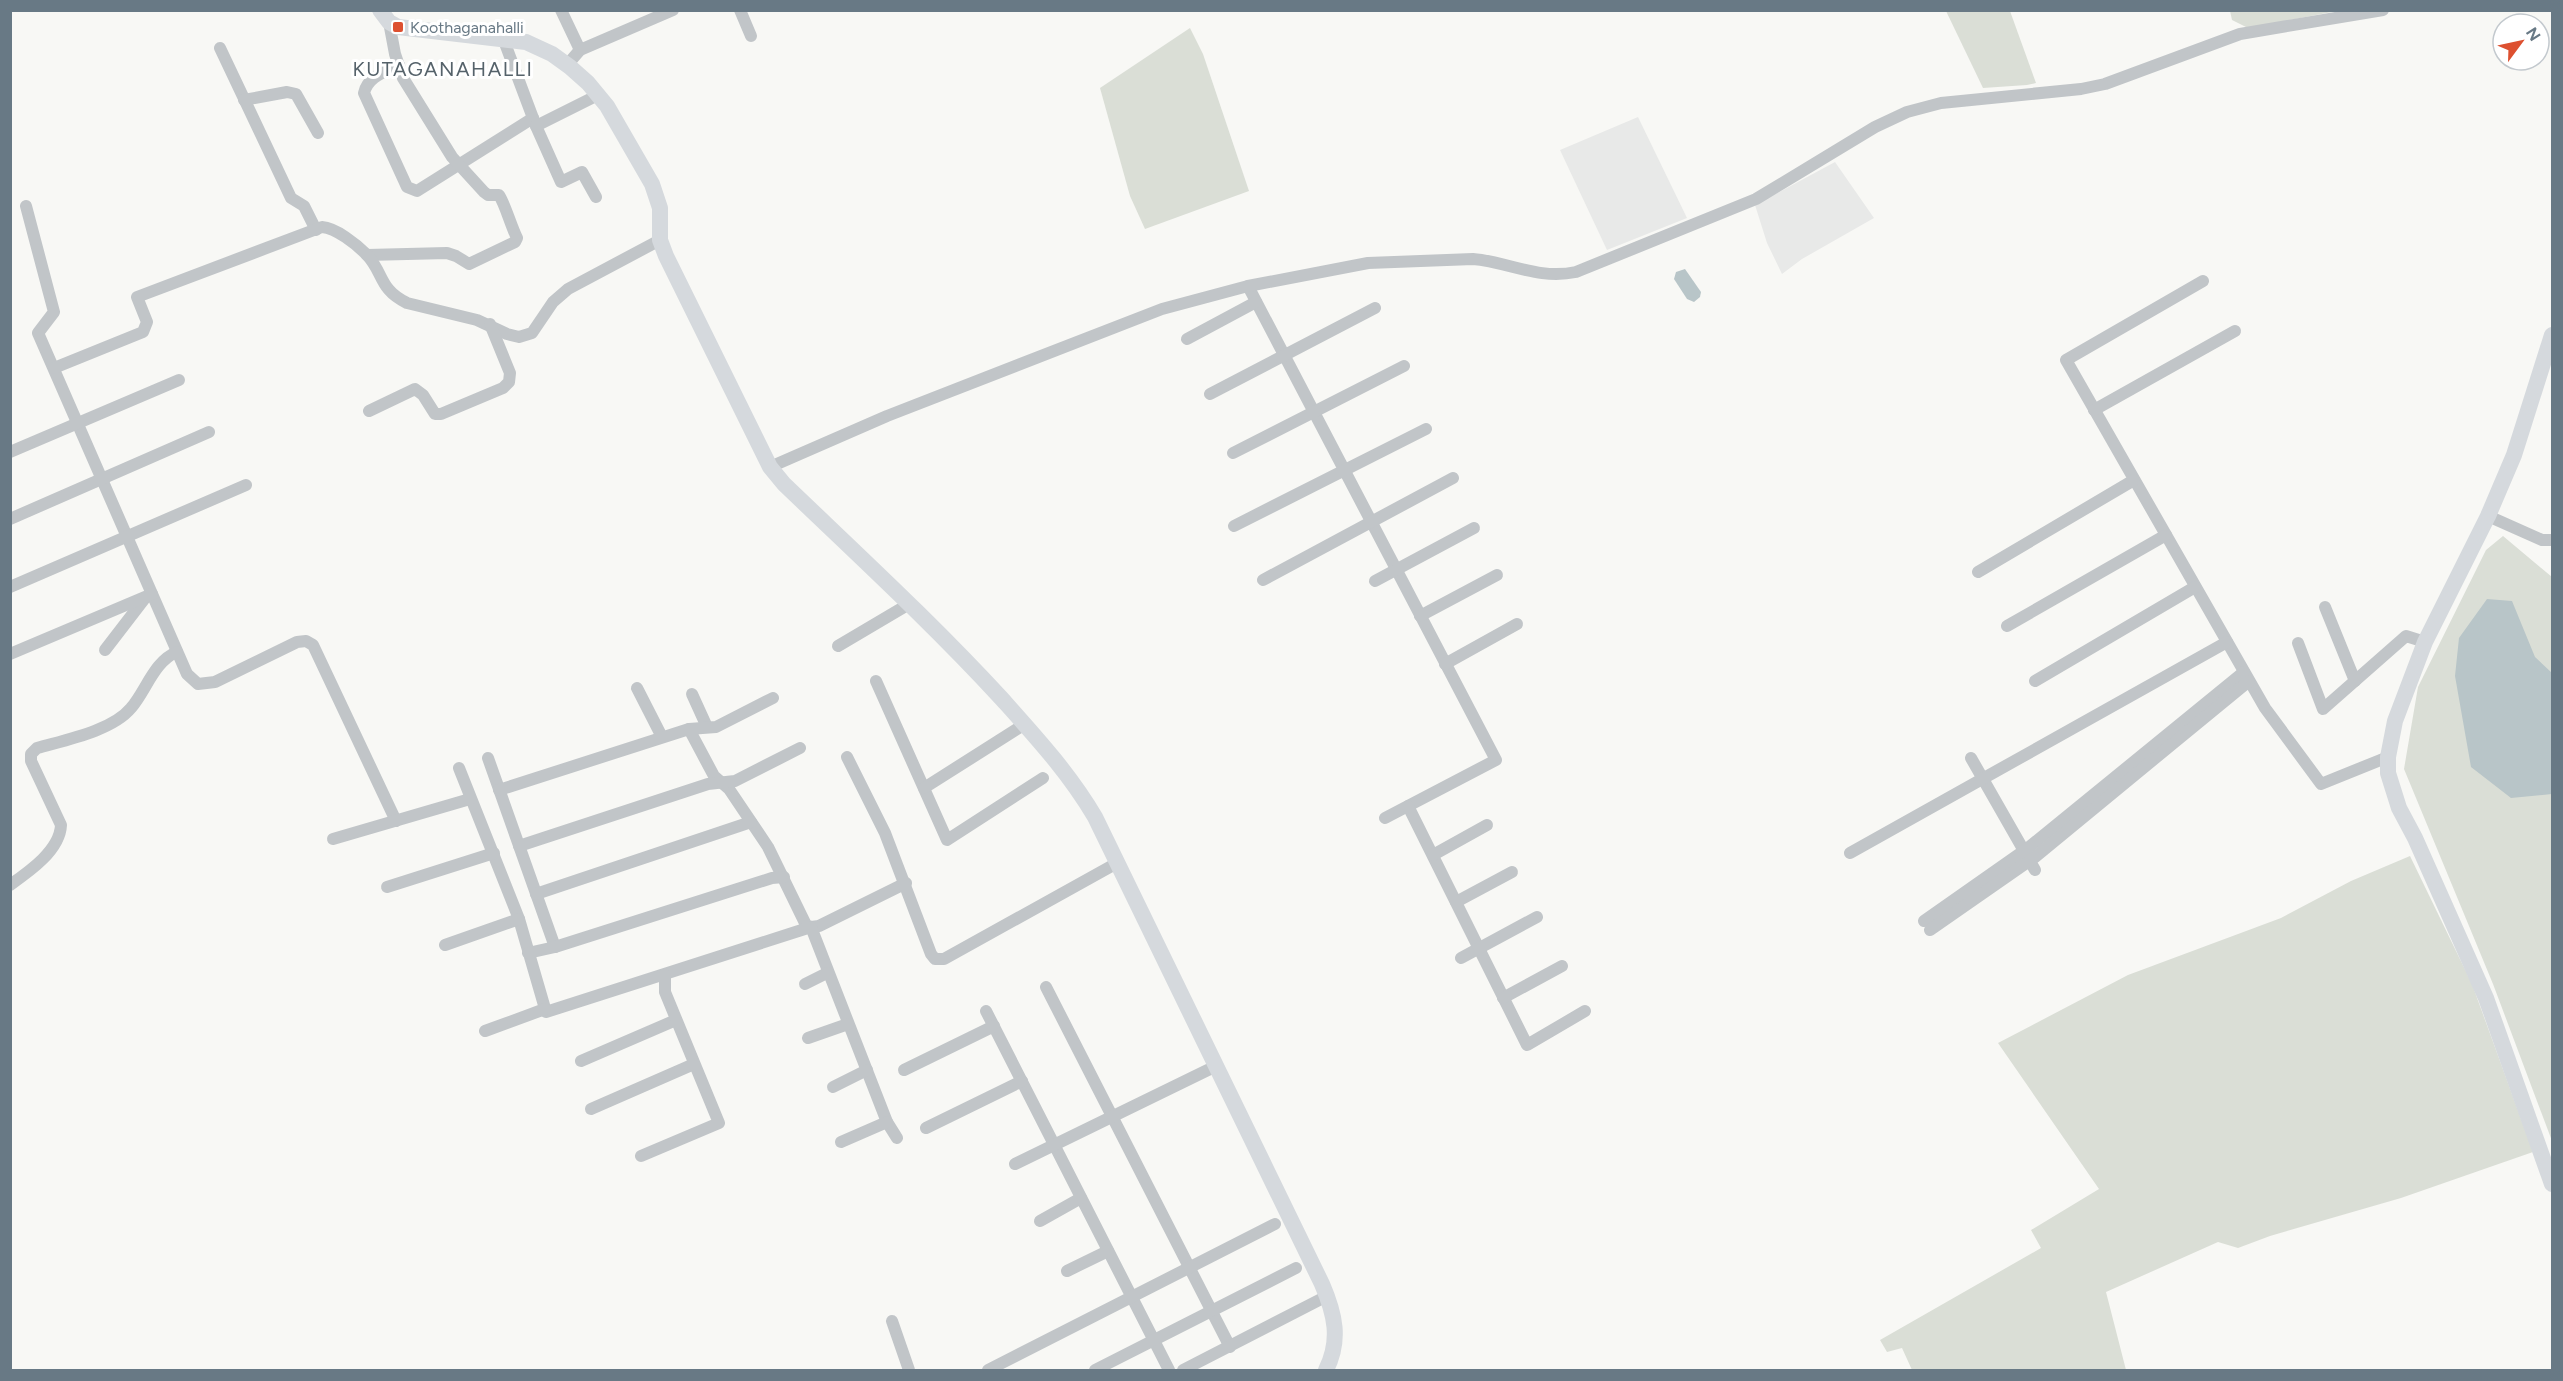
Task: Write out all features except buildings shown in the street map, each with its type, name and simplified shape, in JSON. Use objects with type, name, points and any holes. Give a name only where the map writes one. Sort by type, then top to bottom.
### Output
[{"type":"street","points":[[561,10],[580,50]]},
{"type":"street","points":[[567,65],[580,50],[673,10]]},
{"type":"street","points":[[740,10],[751,36]]},
{"type":"street","points":[[770,467],[887,416],[1162,309],[1248,286],[1385,262],[1473,259],[1488,260],[1543,275],[1576,272],[1756,199],[1875,127],[1906,112],[1941,103],[2081,89],[2105,84],[2240,34],[2383,10]]},
{"type":"street","points":[[385,16],[398,27],[526,42],[567,65],[606,106],[652,184],[660,208],[660,240],[770,467],[784,484],[969,663],[1055,758],[1077,787],[1117,862],[1327,1296],[1336,1328],[1335,1348],[1326,1371]]},
{"type":"street","points":[[367,255],[447,254],[456,256],[469,264],[515,242],[517,238],[507,219],[499,195],[488,195],[484,192],[459,164],[403,78],[385,16]]},
{"type":"street","points":[[503,38],[561,182],[582,172],[596,197]]},
{"type":"street","points":[[220,48],[291,198],[304,206],[316,230]]},
{"type":"street","points":[[399,65],[372,79],[366,85],[364,93],[407,187],[417,191],[459,164],[535,122],[598,95]]},
{"type":"street","points":[[244,100],[287,92],[296,94],[318,133]]},
{"type":"street","points":[[26,206],[54,312],[39,333],[127,537],[149,595],[188,674],[198,684],[214,682],[297,642],[306,641],[313,645],[396,820]]},
{"type":"street","points":[[54,368],[143,332],[147,322],[137,297],[316,230],[329,228],[367,255],[384,286],[398,299],[490,324],[507,334],[519,337],[532,333],[553,302],[568,289],[660,240]]},
{"type":"street","points":[[2203,281],[2066,360],[2265,708],[2321,784],[2388,757]]},
{"type":"street","points":[[1248,286],[1496,760],[1385,818]]},
{"type":"street","points":[[1187,339],[1256,302]]},
{"type":"street","points":[[1210,394],[1375,308]]},
{"type":"street","points":[[369,411],[415,389],[423,395],[435,414],[441,414],[502,388],[509,382],[510,373],[490,324]]},
{"type":"street","points":[[2094,410],[2235,331]]},
{"type":"street","points":[[2553,335],[2522,431],[2488,516],[2425,642],[2395,721],[2388,757],[2388,773],[2399,808],[2415,838],[2486,998],[2553,1184]]},
{"type":"street","points":[[1233,453],[1404,366]]},
{"type":"street","points":[[10,452],[179,380]]},
{"type":"street","points":[[1234,526],[1426,429]]},
{"type":"street","points":[[10,519],[208,432]]},
{"type":"street","points":[[1263,580],[1453,478]]},
{"type":"street","points":[[1978,572],[2134,480]]},
{"type":"street","points":[[10,587],[246,485]]},
{"type":"street","points":[[2488,516],[2542,540],[2553,540]]},
{"type":"street","points":[[1376,581],[1474,528]]},
{"type":"street","points":[[2007,626],[2166,535]]},
{"type":"street","points":[[1420,616],[1497,575]]},
{"type":"street","points":[[2035,681],[2195,586]]},
{"type":"street","points":[[105,650],[149,595]]},
{"type":"street","points":[[10,654],[149,595]]},
{"type":"street","points":[[838,646],[909,604]]},
{"type":"street","points":[[2325,607],[2355,681]]},
{"type":"street","points":[[1445,664],[1517,624]]},
{"type":"street","points":[[2298,643],[2323,709],[2406,636],[2425,642]]},
{"type":"street","points":[[1850,853],[2227,642]]},
{"type":"street","points":[[10,885],[30,871],[61,837],[62,825],[31,761],[31,754],[37,748],[94,732],[130,710],[158,668],[169,655],[177,652]]},
{"type":"street","points":[[1927,925],[2030,860],[2247,676]]},
{"type":"street","points":[[876,681],[946,840],[1043,778]]},
{"type":"street","points":[[637,688],[662,737]]},
{"type":"street","points":[[692,694],[707,727]]},
{"type":"street","points":[[499,790],[689,729],[716,727],[773,698]]},
{"type":"street","points":[[924,788],[1025,724]]},
{"type":"street","points":[[689,729],[714,776],[729,789],[768,847],[784,877],[801,918],[811,927],[887,1122],[897,1138]]},
{"type":"street","points":[[519,846],[708,784],[735,781],[800,748]]},
{"type":"street","points":[[847,757],[885,833],[906,883],[931,954],[940,960],[1117,862]]},
{"type":"street","points":[[488,758],[555,947]]},
{"type":"street","points":[[1971,758],[2030,860]]},
{"type":"street","points":[[459,768],[519,919],[546,1012],[811,927],[906,883]]},
{"type":"street","points":[[333,839],[470,799]]},
{"type":"street","points":[[1408,806],[1527,1045],[1585,1011]]},
{"type":"street","points":[[536,894],[751,822]]},
{"type":"street","points":[[1433,855],[1487,825]]},
{"type":"street","points":[[387,887],[494,854]]},
{"type":"street","points":[[1456,902],[1512,872]]},
{"type":"street","points":[[528,953],[555,947],[772,878],[784,877]]},
{"type":"street","points":[[1461,958],[1537,917]]},
{"type":"street","points":[[445,945],[519,919]]},
{"type":"street","points":[[1503,998],[1562,966]]},
{"type":"street","points":[[805,984],[827,973]]},
{"type":"street","points":[[641,1156],[719,1123],[665,992],[665,975]]},
{"type":"street","points":[[1046,987],[1230,1347]]},
{"type":"street","points":[[485,1031],[545,1009]]},
{"type":"street","points":[[986,1011],[1169,1371]]},
{"type":"street","points":[[582,1060],[676,1020]]},
{"type":"street","points":[[808,1038],[848,1024]]},
{"type":"street","points":[[904,1070],[994,1026]]},
{"type":"street","points":[[591,1109],[694,1064]]},
{"type":"street","points":[[1015,1164],[1216,1066]]},
{"type":"street","points":[[833,1086],[867,1070]]},
{"type":"street","points":[[926,1128],[1022,1082]]},
{"type":"street","points":[[841,1142],[887,1122]]},
{"type":"street","points":[[1040,1221],[1081,1198]]},
{"type":"street","points":[[988,1371],[1275,1224]]},
{"type":"street","points":[[1067,1271],[1108,1251]]},
{"type":"street","points":[[1095,1371],[1296,1268]]},
{"type":"street","points":[[1183,1371],[1327,1296]]},
{"type":"street","points":[[892,1321],[909,1371]]},
{"type":"shaded area","points":[[1946,11],[2010,11],[2036,83],[1983,88]]},
{"type":"shaded area","points":[[2230,11],[2337,11],[2248,28],[2232,20]]},
{"type":"shaded area","points":[[1190,28],[1203,54],[1249,191],[1145,229],[1130,196],[1100,88]]},
{"type":"shaded area","points":[[1638,117],[1687,218],[1607,250],[1560,150]]},
{"type":"shaded area","points":[[1835,162],[1874,218],[1802,259],[1782,274],[1767,243],[1755,205]]},
{"type":"shaded area","points":[[1685,269],[1701,292],[1700,297],[1694,302],[1687,299],[1674,279],[1676,272]]},
{"type":"shaded area","points":[[2503,536],[2552,577],[2552,1141],[2493,984],[2404,769],[2418,687],[2486,550]]},
{"type":"shaded area","points":[[2487,599],[2512,601],[2535,657],[2552,673],[2552,794],[2511,798],[2471,767],[2455,676],[2459,638]]},
{"type":"shaded area","points":[[2410,856],[2472,984],[2533,1152],[2401,1198],[2270,1236],[2238,1248],[2218,1242],[2106,1292],[2126,1370],[1912,1370],[1902,1348],[1887,1352],[1880,1340],[2041,1248],[2031,1230],[2099,1189],[1998,1043],[2128,975],[2281,918],[2351,881]]},
{"type":"place","name":"Koothaganahalli","points":[[398,27]]},
{"type":"district","name":"KUTAGANAHALLI","points":[[443,69]]}]
